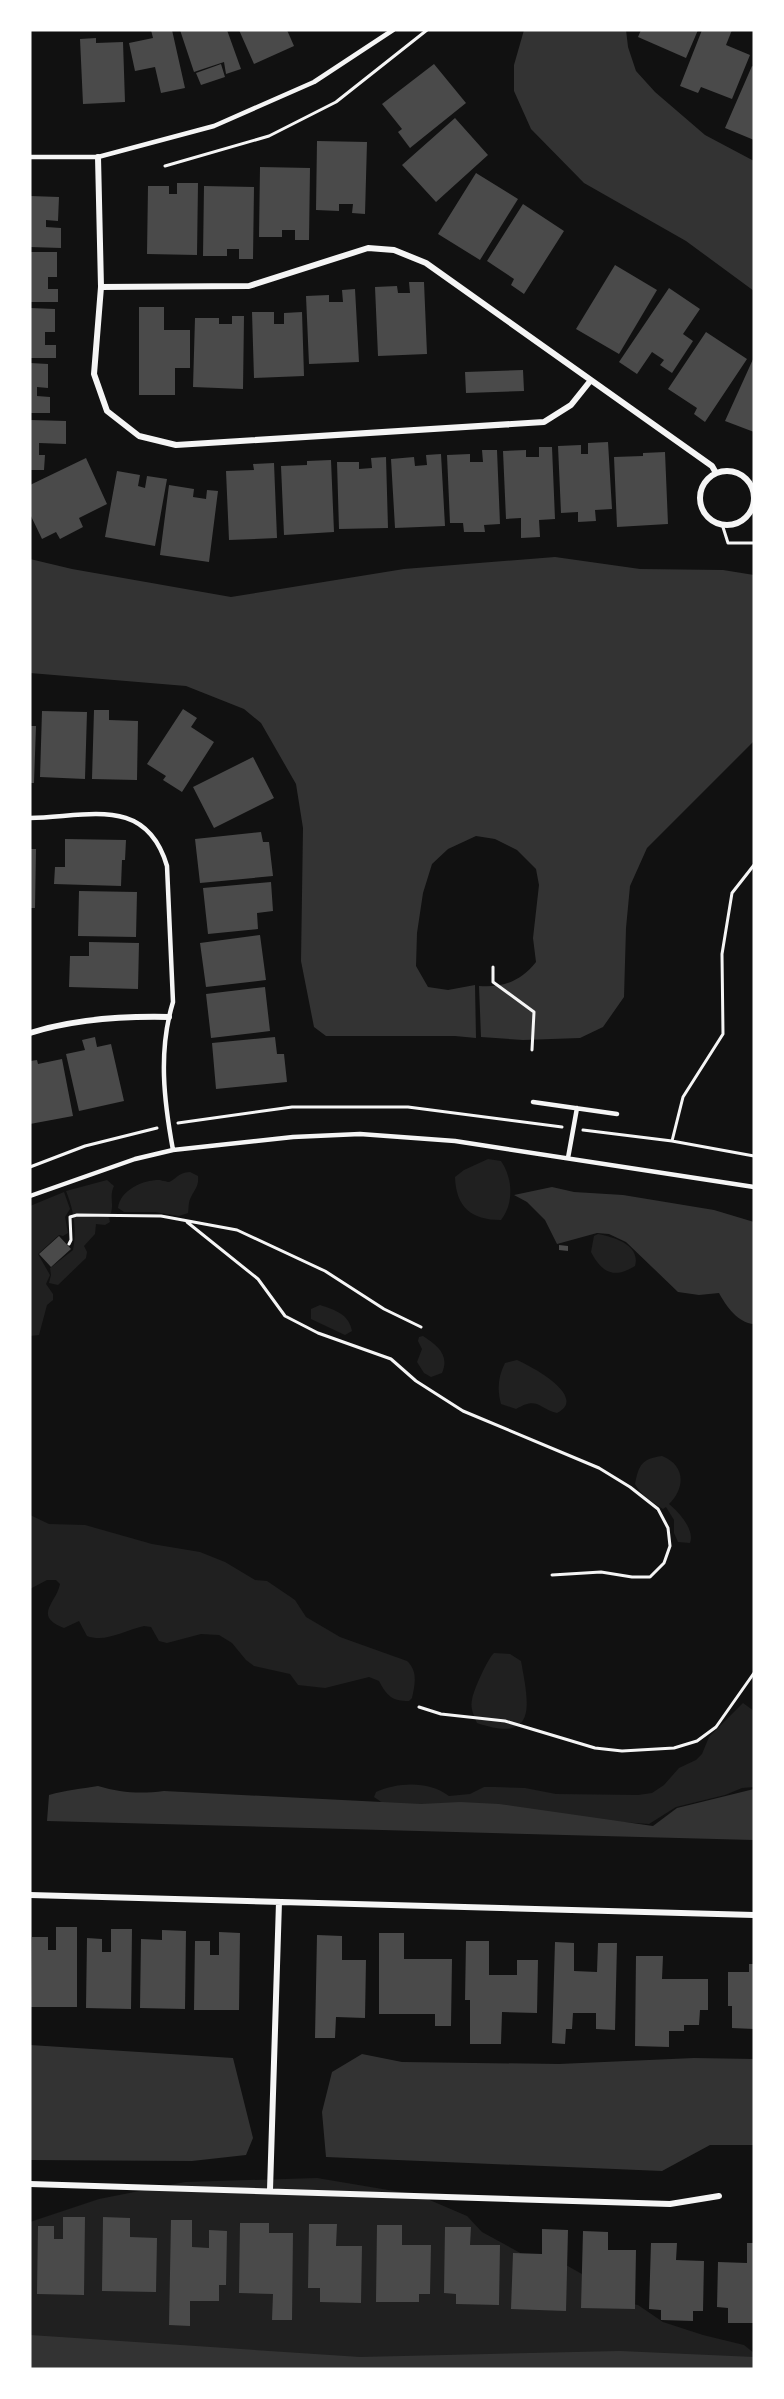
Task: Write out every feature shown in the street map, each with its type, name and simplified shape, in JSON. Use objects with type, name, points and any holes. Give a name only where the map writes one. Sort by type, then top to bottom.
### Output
[{"type":"street","points":[[98,157],[101,287],[94,374],[107,411],[139,436],[176,445],[544,422],[571,405],[591,380]]},
{"type":"street","points":[[101,287],[249,286],[368,248],[394,250],[426,263],[712,466],[716,473]]},
{"type":"street","points":[[734,472],[749,482],[753,490],[752,508],[739,522],[722,524],[708,516],[700,501],[704,484],[716,473],[734,472]]},
{"type":"street","points":[[30,1033],[89,1020],[138,1016],[169,1017]]},
{"type":"street","points":[[30,1895],[754,1915]]},
{"type":"street","points":[[270,2190],[279,1902]]},
{"type":"street","points":[[30,2184],[670,2204],[719,2196]]},
{"type":"lane","points":[[30,157],[98,157],[214,126],[314,82],[393,30]]},
{"type":"lane","points":[[30,818],[106,813],[127,817],[143,826],[156,838],[167,866],[173,1002],[162,1073],[173,1150]]},
{"type":"lane","points":[[533,1102],[617,1114]]},
{"type":"lane","points":[[568,1158],[577,1108]]},
{"type":"lane","points":[[30,1196],[135,1160],[173,1150],[293,1137],[360,1134],[455,1140],[754,1187]]},
{"type":"path","points":[[165,166],[269,136],[336,102],[427,30]]},
{"type":"path","points":[[722,524],[728,543],[754,543]]},
{"type":"path","points":[[672,1142],[683,1097],[723,1034],[722,954],[732,893],[754,865]]},
{"type":"path","points":[[493,967],[493,982],[534,1012],[532,1050]]},
{"type":"path","points":[[69,1244],[71,1240],[70,1217],[77,1215],[161,1216],[237,1230],[252,1235],[324,1271],[384,1310],[421,1327]]},
{"type":"path","points":[[187,1222],[258,1279],[285,1316],[318,1332],[391,1359],[416,1381],[463,1411],[599,1468],[630,1487],[658,1509],[668,1528],[670,1546],[664,1563],[650,1577],[601,1572],[552,1575]]},
{"type":"path","points":[[419,1707],[441,1714],[505,1720],[595,1748],[622,1751],[674,1748],[697,1741],[716,1727],[754,1674]]},
{"type":"shaded area","points":[[524,30],[626,30],[628,47],[636,71],[655,92],[705,135],[754,161],[754,291],[686,241],[584,183],[531,129],[514,91],[514,65]]},
{"type":"shaded area","points":[[555,557],[640,569],[723,570],[754,575],[754,741],[647,848],[630,886],[624,997],[603,1027],[580,1038],[523,1040],[481,1037],[479,986],[496,986],[511,982],[524,974],[536,962],[533,938],[539,885],[536,869],[517,850],[495,839],[476,836],[448,849],[432,864],[423,893],[417,933],[416,966],[428,987],[448,990],[475,985],[476,1038],[326,1036],[314,1027],[301,961],[303,828],[296,784],[261,723],[244,709],[186,686],[30,673],[30,559],[72,569],[231,597],[404,569]]},
{"type":"shaded area","points":[[488,1159],[501,1161],[510,1183],[510,1199],[501,1220],[481,1218],[467,1210],[458,1196],[456,1187],[455,1177],[464,1170]]},
{"type":"shaded area","points":[[190,1172],[198,1176],[198,1179],[189,1201],[188,1213],[179,1216],[155,1212],[124,1212],[118,1208],[123,1196],[133,1187],[159,1180],[169,1182]]},
{"type":"shaded area","points":[[107,1180],[114,1186],[112,1209],[108,1215],[110,1222],[105,1225],[96,1224],[95,1234],[84,1246],[87,1252],[86,1258],[58,1285],[49,1283],[50,1268],[73,1250],[74,1220],[66,1191]]},
{"type":"shaded area","points":[[552,1187],[574,1192],[623,1195],[714,1210],[754,1222],[754,1324],[738,1317],[719,1293],[699,1295],[678,1292],[626,1242],[609,1234],[597,1233],[557,1244],[545,1220],[527,1202],[514,1195]]},
{"type":"shaded area","points":[[64,1192],[70,1209],[65,1217],[68,1233],[63,1236],[59,1235],[38,1254],[50,1275],[46,1284],[53,1294],[53,1300],[47,1305],[39,1335],[30,1336],[30,1206]]},
{"type":"shaded area","points":[[598,1234],[611,1237],[630,1247],[636,1259],[635,1266],[615,1273],[604,1269],[591,1252],[594,1236]]},
{"type":"shaded area","points":[[320,1305],[345,1317],[352,1331],[345,1335],[311,1319],[311,1309]]},
{"type":"shaded area","points":[[423,1336],[441,1351],[444,1361],[442,1373],[431,1377],[424,1373],[417,1362],[422,1349],[418,1341],[419,1337]]},
{"type":"shaded area","points":[[517,1360],[554,1383],[566,1399],[565,1406],[557,1413],[534,1403],[516,1409],[501,1404],[499,1383],[503,1368],[505,1363]]},
{"type":"shaded area","points":[[662,1456],[670,1460],[679,1471],[678,1491],[669,1504],[688,1527],[690,1543],[678,1542],[674,1533],[674,1520],[666,1507],[663,1509],[651,1501],[635,1484],[642,1464]]},
{"type":"shaded area","points":[[30,1515],[49,1524],[85,1525],[152,1544],[200,1552],[225,1562],[255,1580],[267,1581],[295,1600],[306,1617],[340,1637],[407,1661],[414,1673],[412,1698],[409,1701],[394,1699],[379,1681],[369,1677],[325,1688],[298,1685],[290,1674],[254,1666],[232,1643],[219,1635],[201,1634],[167,1643],[159,1641],[151,1627],[144,1626],[101,1638],[87,1636],[79,1621],[64,1628],[49,1619],[48,1614],[60,1584],[56,1580],[47,1580],[30,1589]]},
{"type":"shaded area","points":[[494,1653],[510,1654],[521,1661],[527,1705],[525,1716],[520,1724],[511,1728],[497,1728],[477,1723],[472,1709],[475,1690]]},
{"type":"shaded area","points":[[743,1703],[754,1711],[754,1787],[742,1788],[725,1795],[676,1807],[649,1824],[387,1806],[374,1797],[376,1792],[404,1785],[432,1788],[449,1796],[470,1794],[484,1787],[525,1788],[556,1794],[638,1795],[652,1793],[664,1785],[679,1768],[696,1760],[702,1754],[709,1737]]},
{"type":"shaded area","points":[[98,1786],[131,1792],[164,1791],[421,1804],[460,1802],[499,1804],[653,1826],[677,1808],[754,1789],[754,1840],[47,1821],[49,1795]]},
{"type":"shaded area","points":[[30,2045],[233,2058],[253,2138],[246,2155],[192,2161],[30,2160]]},
{"type":"shaded area","points":[[362,2054],[402,2062],[559,2064],[694,2058],[754,2059],[754,2145],[710,2145],[662,2171],[326,2157],[322,2112],[332,2072]]},
{"type":"shaded area","points":[[317,2178],[418,2195],[467,2216],[482,2232],[524,2255],[566,2265],[589,2278],[616,2301],[638,2305],[663,2322],[744,2345],[754,2353],[754,2369],[30,2369],[30,2222],[99,2199],[185,2182]]},
{"type":"shaded area","points":[[30,2335],[360,2357],[620,2351],[754,2357],[754,2369],[30,2369]]},
{"type":"building","points":[[151,30],[172,30],[185,88],[161,93],[155,67],[135,71],[129,43],[153,38]]},
{"type":"building","points":[[180,30],[227,30],[241,69],[226,74],[224,62],[194,72]]},
{"type":"building","points":[[239,30],[287,30],[294,46],[254,64]]},
{"type":"building","points":[[641,30],[698,30],[686,58],[638,37]]},
{"type":"building","points":[[702,30],[732,30],[726,45],[750,55],[732,99],[701,87],[698,93],[680,86]]},
{"type":"building","points":[[96,38],[96,43],[123,42],[125,102],[83,104],[80,39]]},
{"type":"building","points":[[221,64],[225,77],[201,85],[196,73]]},
{"type":"building","points":[[434,64],[466,103],[410,148],[398,132],[402,129],[382,104]]},
{"type":"building","points":[[752,66],[754,67],[754,140],[725,128]]},
{"type":"building","points":[[455,118],[488,155],[436,202],[402,165]]},
{"type":"building","points":[[317,141],[367,142],[365,214],[352,213],[353,204],[339,204],[339,211],[316,210]]},
{"type":"building","points":[[260,167],[310,168],[309,240],[295,240],[295,230],[282,230],[282,237],[259,237]]},
{"type":"building","points":[[476,173],[518,199],[480,260],[438,234]]},
{"type":"building","points":[[177,183],[198,183],[197,255],[147,254],[148,186],[169,186],[169,194],[177,194]]},
{"type":"building","points":[[204,186],[254,187],[253,259],[239,259],[239,249],[227,249],[227,256],[203,256]]},
{"type":"building","points":[[30,196],[59,197],[58,221],[46,220],[46,227],[61,228],[61,248],[30,247]]},
{"type":"building","points":[[523,204],[564,231],[524,294],[511,285],[514,279],[487,261]]},
{"type":"building","points":[[30,252],[57,252],[57,277],[48,277],[48,289],[58,289],[58,302],[30,302]]},
{"type":"building","points":[[615,265],[657,290],[619,354],[576,329]]},
{"type":"building","points":[[409,282],[424,282],[427,354],[378,356],[375,287],[397,286],[398,293],[410,293]]},
{"type":"building","points":[[669,288],[700,309],[683,334],[693,341],[672,373],[660,365],[664,360],[652,352],[637,374],[619,362]]},
{"type":"building","points":[[355,289],[359,362],[309,364],[306,296],[329,295],[329,302],[343,302],[342,290]]},
{"type":"building","points":[[139,307],[164,307],[164,330],[190,330],[190,368],[175,368],[175,395],[139,395]]},
{"type":"building","points":[[30,308],[55,309],[55,332],[45,332],[45,345],[56,345],[56,358],[30,358]]},
{"type":"building","points":[[252,312],[274,312],[274,324],[284,324],[284,313],[302,312],[304,376],[254,378]]},
{"type":"building","points":[[232,316],[244,316],[243,389],[193,387],[195,318],[219,318],[219,324],[232,324]]},
{"type":"building","points":[[706,332],[747,359],[705,422],[694,414],[697,408],[668,389]]},
{"type":"building","points":[[754,357],[754,432],[725,421]]},
{"type":"building","points":[[30,363],[48,364],[48,388],[37,387],[37,396],[50,397],[50,413],[30,413]]},
{"type":"building","points":[[523,370],[524,391],[466,393],[465,372]]},
{"type":"building","points":[[30,420],[66,421],[66,444],[39,443],[39,455],[45,455],[44,470],[30,470]]},
{"type":"building","points":[[608,442],[612,509],[595,510],[596,521],[578,522],[578,512],[561,513],[558,446],[581,445],[581,454],[588,454],[588,443]]},
{"type":"building","points":[[539,447],[552,447],[555,519],[539,520],[540,537],[521,538],[521,518],[506,519],[503,451],[526,450],[526,457],[539,457]]},
{"type":"building","points":[[482,450],[497,450],[500,524],[484,525],[485,532],[464,532],[463,523],[450,523],[447,455],[470,454],[470,462],[483,462]]},
{"type":"building","points":[[665,452],[668,524],[617,527],[614,457],[643,456],[643,453]]},
{"type":"building","points":[[441,454],[445,526],[395,528],[391,459],[414,457],[415,466],[427,465],[426,455]]},
{"type":"building","points":[[386,457],[388,528],[339,529],[337,462],[359,462],[359,469],[372,468],[371,458]]},
{"type":"building","points":[[86,458],[107,504],[79,518],[83,527],[60,539],[56,532],[42,539],[30,514],[30,485]]},
{"type":"building","points":[[331,460],[334,532],[284,535],[281,466],[307,465],[307,461]]},
{"type":"building","points":[[274,463],[277,538],[229,540],[226,471],[254,470],[253,464]]},
{"type":"building","points":[[117,471],[140,475],[138,486],[145,488],[147,476],[167,479],[155,546],[105,537]]},
{"type":"building","points":[[169,485],[194,489],[193,497],[206,499],[207,490],[218,491],[209,562],[160,555]]},
{"type":"building","points":[[183,709],[197,718],[191,727],[214,742],[182,792],[163,780],[166,776],[147,764]]},
{"type":"building","points":[[94,710],[109,710],[109,720],[138,721],[137,780],[92,779]]},
{"type":"building","points":[[42,711],[87,712],[85,779],[40,777]]},
{"type":"building","points":[[30,726],[36,726],[34,783],[30,783]]},
{"type":"building","points":[[253,757],[274,798],[214,828],[193,787]]},
{"type":"building","points":[[261,832],[263,842],[269,842],[273,876],[200,883],[195,839]]},
{"type":"building","points":[[65,839],[126,840],[125,860],[122,860],[121,886],[54,884],[55,867],[65,867]]},
{"type":"building","points":[[30,849],[36,849],[35,908],[30,908]]},
{"type":"building","points":[[271,882],[273,911],[257,913],[258,929],[208,934],[203,888]]},
{"type":"building","points":[[79,891],[137,892],[136,937],[78,936]]},
{"type":"building","points":[[260,935],[266,980],[206,987],[200,943]]},
{"type":"building","points":[[89,942],[139,943],[138,989],[69,987],[70,956],[89,956]]},
{"type":"building","points":[[265,987],[270,1031],[211,1038],[206,994]]},
{"type":"building","points":[[95,1037],[97,1047],[111,1044],[124,1101],[79,1111],[66,1054],[85,1050],[82,1040]]},
{"type":"building","points":[[275,1037],[277,1054],[284,1054],[287,1082],[216,1089],[212,1043]]},
{"type":"building","points":[[62,1059],[73,1116],[30,1124],[30,1061],[37,1060],[38,1064]]},
{"type":"building","points":[[59,1236],[71,1249],[51,1267],[39,1254]]},
{"type":"building","points":[[559,1245],[568,1246],[568,1251],[559,1250]]},
{"type":"building","points":[[56,1927],[77,1927],[77,2007],[31,2007],[32,1937],[48,1937],[48,1950],[56,1950]]},
{"type":"building","points":[[111,1929],[132,1929],[131,2009],[86,2008],[87,1938],[102,1939],[102,1952],[111,1952]]},
{"type":"building","points":[[162,1930],[186,1931],[185,2009],[140,2008],[141,1939],[162,1940]]},
{"type":"building","points":[[219,1932],[240,1933],[239,2010],[194,2010],[195,1941],[210,1941],[210,1955],[219,1955]]},
{"type":"building","points":[[379,1933],[404,1933],[404,1959],[452,1959],[451,2026],[435,2026],[435,2014],[379,2014]]},
{"type":"building","points":[[317,1935],[342,1936],[342,1960],[366,1960],[365,2018],[336,2017],[335,2038],[315,2038]]},
{"type":"building","points":[[466,1941],[489,1941],[489,1975],[517,1975],[517,1960],[538,1960],[537,2013],[502,2012],[501,2044],[470,2044],[470,2000],[465,2000]]},
{"type":"building","points":[[555,1942],[574,1943],[574,1971],[597,1972],[598,1943],[617,1943],[615,2030],[596,2029],[596,2013],[573,2013],[572,2029],[566,2029],[565,2044],[552,2043]]},
{"type":"building","points":[[636,1956],[663,1956],[662,1979],[708,1979],[708,2010],[700,2010],[699,2025],[684,2025],[684,2031],[669,2031],[669,2047],[635,2046]]},
{"type":"building","points":[[749,1964],[754,1964],[754,2029],[732,2028],[732,2006],[728,2006],[728,1972],[749,1972]]},
{"type":"building","points":[[63,2217],[85,2217],[84,2295],[37,2294],[38,2226],[54,2226],[54,2239],[63,2239]]},
{"type":"building","points":[[103,2217],[130,2218],[130,2237],[157,2238],[156,2292],[102,2291]]},
{"type":"building","points":[[171,2220],[192,2220],[192,2247],[209,2248],[209,2230],[227,2231],[226,2285],[219,2285],[219,2301],[190,2301],[190,2326],[169,2325]]},
{"type":"building","points":[[240,2223],[269,2223],[269,2233],[293,2233],[292,2320],[272,2320],[273,2294],[239,2293]]},
{"type":"building","points":[[309,2224],[337,2224],[336,2246],[362,2246],[361,2303],[320,2302],[320,2288],[308,2288]]},
{"type":"building","points":[[377,2225],[402,2225],[402,2245],[431,2245],[430,2294],[419,2294],[419,2302],[376,2302]]},
{"type":"building","points":[[445,2227],[471,2227],[470,2245],[500,2245],[499,2305],[456,2304],[456,2294],[444,2293]]},
{"type":"building","points":[[542,2229],[568,2230],[566,2311],[511,2309],[513,2253],[542,2254]]},
{"type":"building","points":[[583,2231],[608,2232],[608,2250],[636,2250],[635,2309],[581,2308]]},
{"type":"building","points":[[651,2243],[677,2243],[676,2260],[704,2261],[703,2311],[693,2311],[693,2321],[661,2320],[661,2310],[649,2309]]},
{"type":"building","points":[[747,2243],[754,2243],[754,2323],[728,2323],[728,2308],[717,2307],[718,2262],[747,2263]]}]
